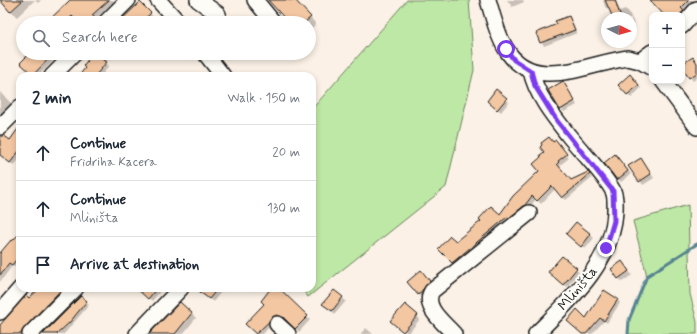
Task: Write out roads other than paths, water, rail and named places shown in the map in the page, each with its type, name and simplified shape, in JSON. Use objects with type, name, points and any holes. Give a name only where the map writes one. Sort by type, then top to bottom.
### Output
[{"type":"street","points":[[112,16],[128,0]]},
{"type":"street","points":[[158,0],[173,16]]},
{"type":"street","points":[[198,0],[218,14]]},
{"type":"street","points":[[255,0],[268,16]]},
{"type":"street","points":[[488,0],[506,49],[514,60],[531,71],[551,74],[617,59],[628,58],[646,64]]},
{"type":"street","points":[[685,23],[697,9]]},
{"type":"street","points":[[56,72],[68,60]]},
{"type":"street","points":[[210,60],[219,72]]},
{"type":"street","name":"Mliništa","points":[[531,71],[535,86],[557,121],[613,191],[615,208],[614,221],[601,260],[570,300],[536,334]]},
{"type":"street","points":[[665,84],[697,127]]},
{"type":"street","points":[[0,127],[16,111]]},
{"type":"street","points":[[454,334],[430,306],[430,296],[432,291],[529,213]]},
{"type":"street","points":[[0,312],[18,292]]},
{"type":"street","points":[[30,334],[72,292]]},
{"type":"street","points":[[137,334],[178,292]]},
{"type":"street","points":[[277,324],[288,334]]},
{"type":"waterway","points":[[628,334],[629,320],[647,276],[697,244]]}]
